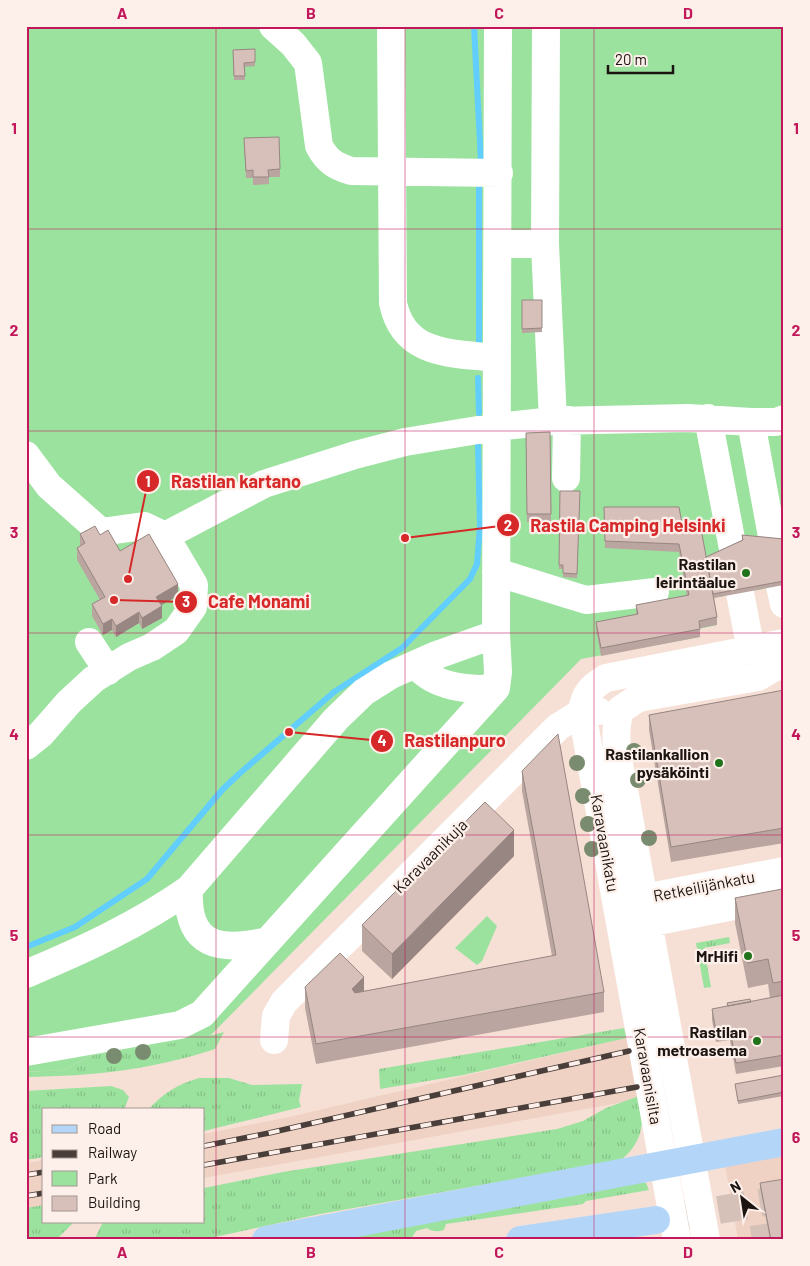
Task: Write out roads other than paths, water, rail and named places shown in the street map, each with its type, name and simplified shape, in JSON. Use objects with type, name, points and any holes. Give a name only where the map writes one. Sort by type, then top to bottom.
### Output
[{"type":"main road","points":[[266,1240],[784,1142]]},
{"type":"main road","points":[[520,1240],[656,1220]]},
{"type":"street","points":[[273,26],[294,44],[308,62]]},
{"type":"street","points":[[305,26],[319,146],[324,157],[335,166],[351,171],[499,173]]},
{"type":"street","points":[[391,26],[392,303],[399,324],[413,339],[433,350],[496,358]]},
{"type":"street","points":[[26,1052],[180,1025],[202,1014],[496,688],[498,672],[496,634],[496,358],[499,173],[498,26]]},
{"type":"street","points":[[546,26],[545,244],[566,478]]},
{"type":"street","points":[[498,244],[545,244]]},
{"type":"street","points":[[708,418],[732,549]]},
{"type":"street","points":[[164,536],[264,484],[355,455],[397,444],[496,427],[560,421],[708,418],[751,422],[784,420]]},
{"type":"street","points":[[751,422],[774,542]]},
{"type":"street","points":[[26,455],[49,486],[101,532],[144,526],[164,536],[194,585],[193,608],[176,631],[94,679],[69,702],[41,734],[26,746]]},
{"type":"street","points":[[496,572],[586,600],[655,592]]},
{"type":"street","points":[[740,593],[751,650]]},
{"type":"street","points":[[26,974],[114,936],[142,921],[189,889],[336,719],[376,684],[478,639],[496,634]]},
{"type":"street","points":[[89,642],[108,671]]},
{"type":"street","name":"Karavaanikatu","points":[[618,913],[582,712],[584,698],[593,685],[606,678],[751,650],[782,658]]},
{"type":"street","points":[[708,658],[713,685]]},
{"type":"street","name":"Karavaanikatu","points":[[646,910],[616,740],[616,723],[620,710],[638,698],[758,677],[782,658]]},
{"type":"street","points":[[416,665],[422,673],[461,688],[478,690],[496,688]]},
{"type":"street","points":[[582,712],[620,710]]},
{"type":"street","name":"Karavaanikuja","points":[[274,1040],[276,1016],[284,1002],[558,728],[582,712]]},
{"type":"street","name":"Retkeilijänkatu","points":[[646,910],[784,871]]},
{"type":"street","points":[[189,889],[191,920],[199,933],[210,942],[223,946],[247,946],[268,941]]},
{"type":"street","name":"Retkeilijänkatu","points":[[618,913],[784,896]]},
{"type":"street","name":"Karavaanisilta","points":[[646,910],[706,1240]]},
{"type":"street","name":"Karavaanisilta","points":[[618,913],[677,1240]]},
{"type":"waterway","points":[[474,26],[481,163]]},
{"type":"waterway","points":[[479,188],[479,346]]},
{"type":"waterway","points":[[478,378],[479,413]]},
{"type":"waterway","points":[[26,947],[75,927],[147,879],[222,790],[239,774],[334,692],[402,648],[470,579],[477,564],[480,526],[478,445]]},
{"type":"tunnel","points":[[677,1217],[784,1199]]},
{"type":"tunnel","points":[[752,1240],[784,1235]]},
{"type":"railway","points":[[205,1146],[629,1051]]},
{"type":"railway","points":[[205,1165],[637,1087]]},
{"type":"railway","points":[[26,1175],[42,1172]]},
{"type":"railway","points":[[26,1196],[42,1193]]},
{"type":"place","name":"Rastila Camping Helsinki","points":[[405,538]]},
{"type":"place","name":"Rastilan leirintäalue","points":[[746,573]]},
{"type":"place","name":"Rastilan kartano","points":[[128,579]]},
{"type":"place","name":"Cafe Monami","points":[[114,600]]},
{"type":"place","name":"Rastilanpuro","points":[[289,732]]},
{"type":"place","name":"Rastilankallion pysäköinti","points":[[719,763]]},
{"type":"place","name":"MrHifi","points":[[748,956]]},
{"type":"place","name":"Rastilan metroasema","points":[[757,1041]]}]
